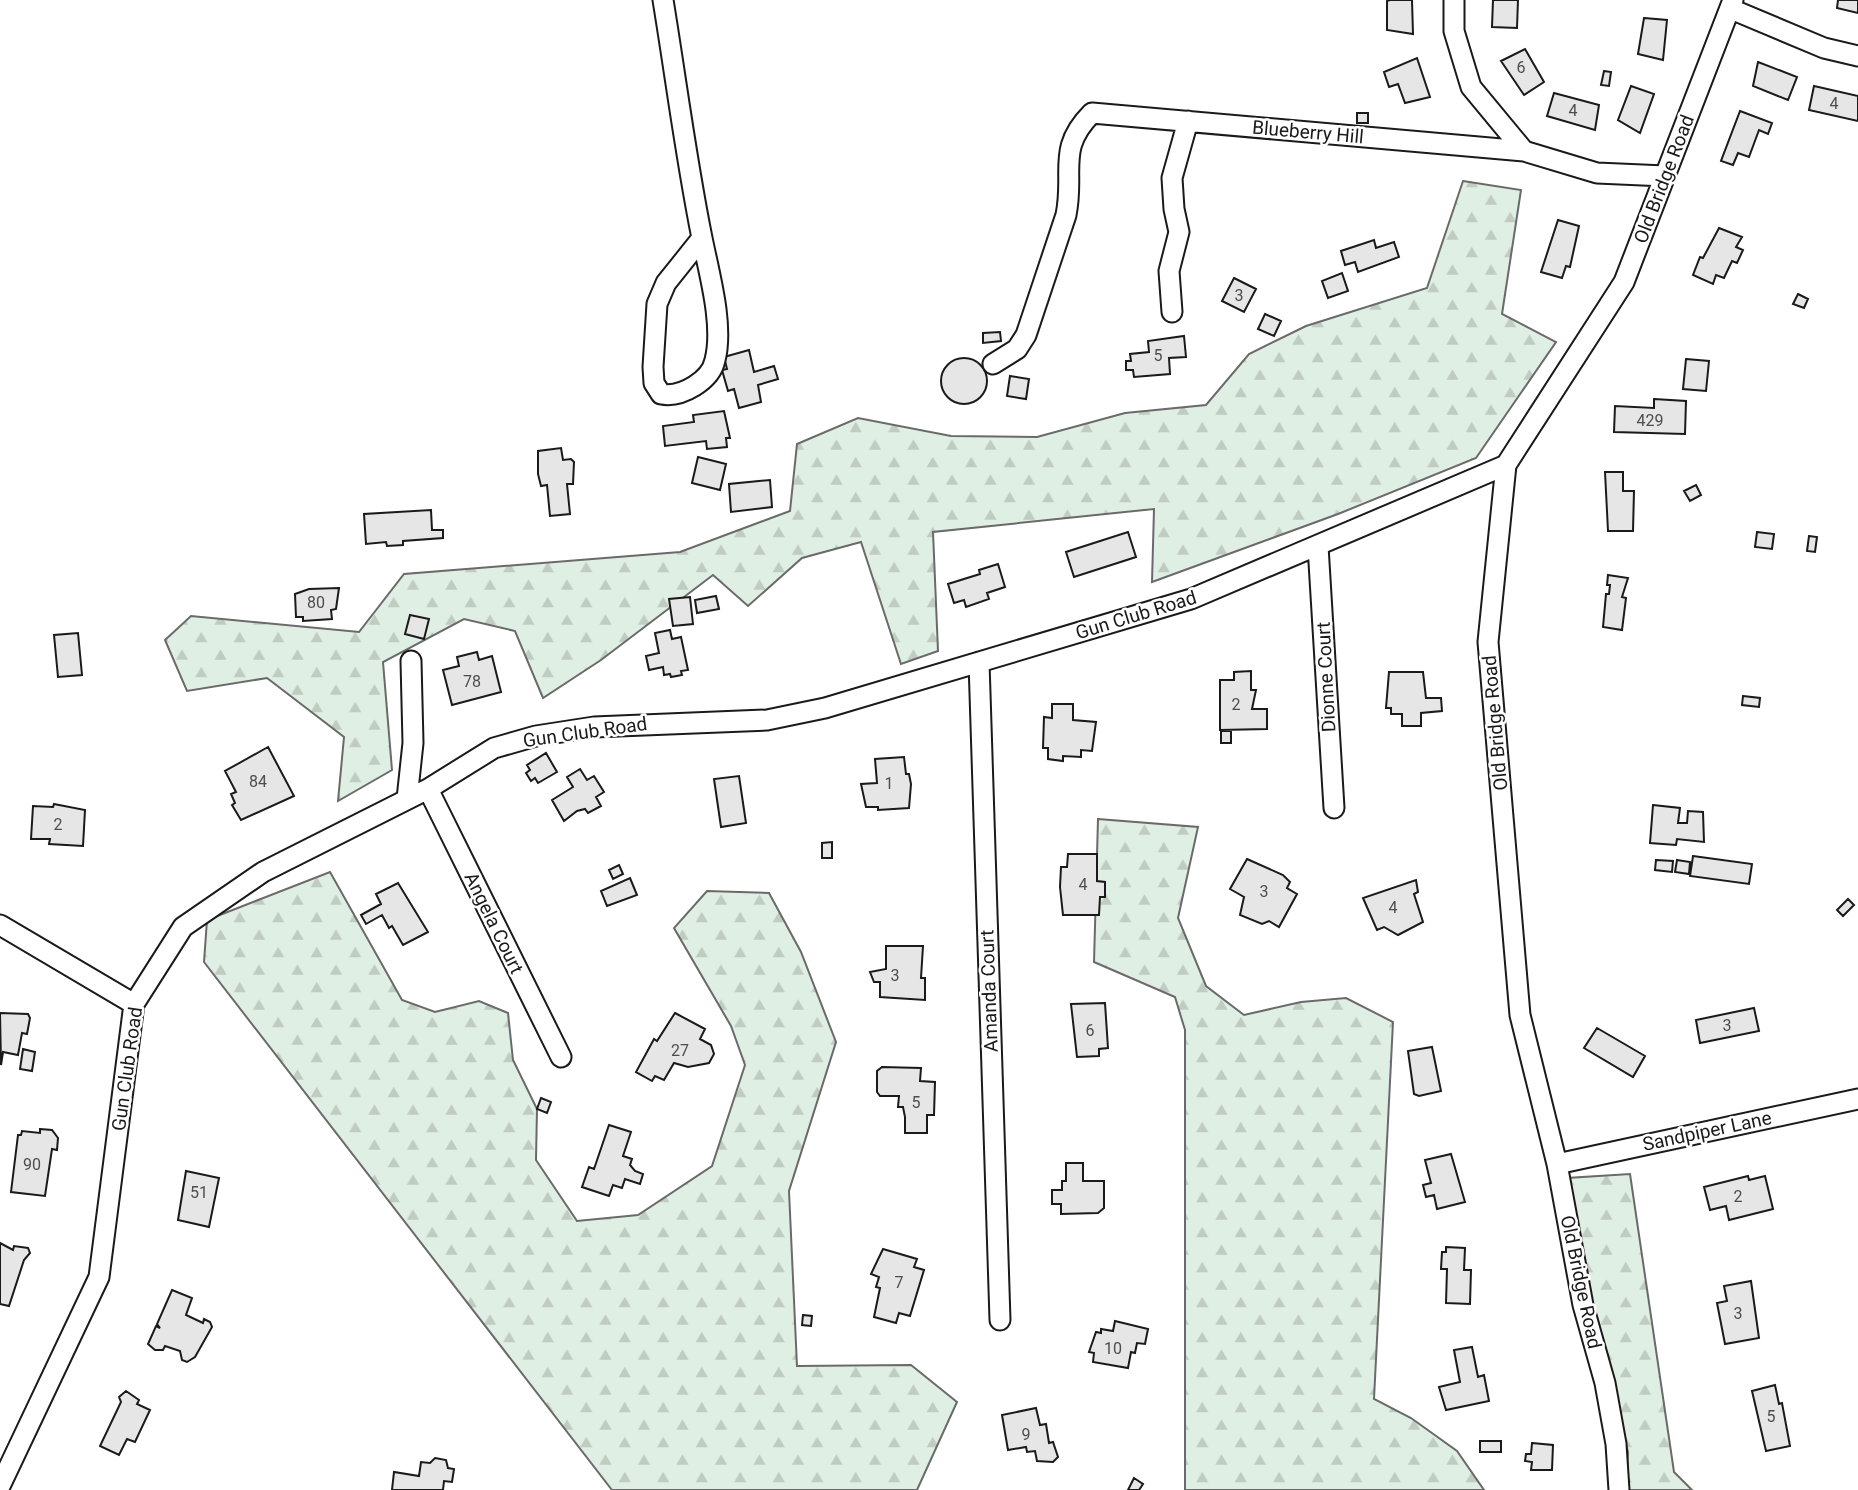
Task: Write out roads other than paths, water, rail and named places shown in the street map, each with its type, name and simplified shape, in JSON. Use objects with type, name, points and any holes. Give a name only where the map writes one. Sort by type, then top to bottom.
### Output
[{"type":"street","points":[[663,0],[713,302],[718,340],[716,359],[708,376],[673,394],[661,394],[654,383],[653,375],[657,304],[666,282],[702,238]]},
{"type":"street","points":[[1454,0],[1454,31],[1471,88],[1524,151]]},
{"type":"street","points":[[1732,4],[1824,47],[1858,56]]},
{"type":"street","name":"Old Bridge Road","points":[[1619,1490],[1616,1444],[1605,1383],[1583,1305],[1557,1164],[1520,1015],[1488,642],[1506,465],[1624,282],[1732,4]]},
{"type":"street","name":"Blueberry Hill","points":[[993,364],[1017,349],[1026,335],[1070,199],[1069,146],[1073,135],[1092,113],[1524,151],[1597,173],[1665,176]]},
{"type":"street","points":[[1172,312],[1169,271],[1179,232],[1172,178],[1188,121]]},
{"type":"street","name":"Gun Club Road","points":[[0,1486],[99,1278],[134,1004],[183,928],[262,872],[428,789],[494,748],[536,736],[594,727],[767,720],[825,708],[1191,599],[1506,465]]},
{"type":"street","name":"Dionne Court","points":[[1318,546],[1334,808]]},
{"type":"street","points":[[407,799],[413,743],[411,661]]},
{"type":"street","name":"Amanda Court","points":[[979,662],[1000,1320]]},
{"type":"street","name":"Angela Court","points":[[428,789],[561,1057]]},
{"type":"street","points":[[0,925],[134,1004]]},
{"type":"street","name":"Sandpiper Lane","points":[[1557,1164],[1858,1099]]}]
